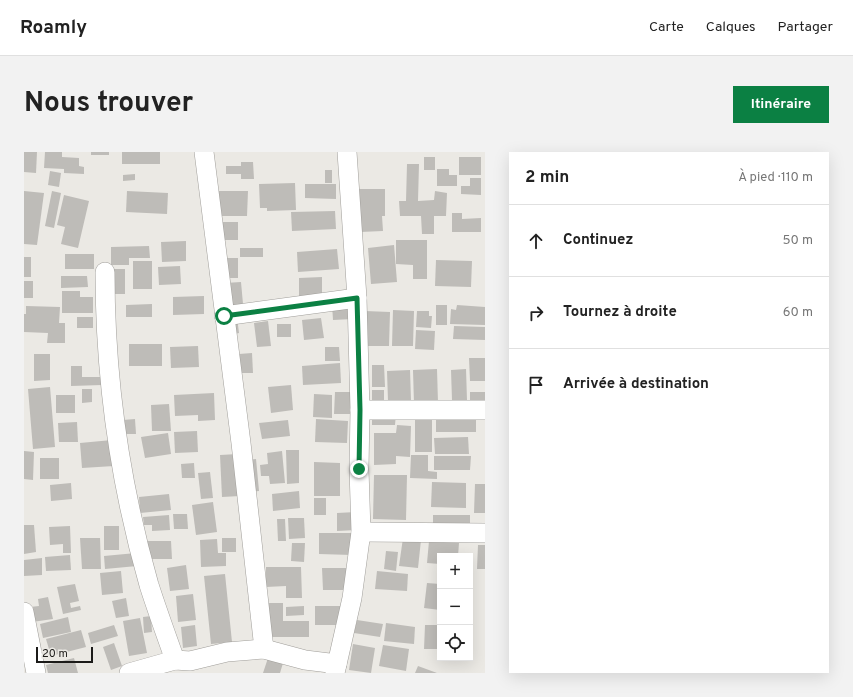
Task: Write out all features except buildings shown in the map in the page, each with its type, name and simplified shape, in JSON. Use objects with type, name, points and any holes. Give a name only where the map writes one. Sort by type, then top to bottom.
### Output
[{"type":"street","points":[[204,152],[241,443],[264,650]]},
{"type":"street","points":[[130,673],[184,664],[226,652],[264,650],[336,668],[352,598],[361,532],[357,298],[347,152]]},
{"type":"street","points":[[105,272],[105,323],[122,472],[149,582],[184,664]]},
{"type":"street","points":[[224,316],[357,298]]},
{"type":"street","points":[[360,410],[485,410]]},
{"type":"street","points":[[361,532],[485,533]]},
{"type":"street","points":[[24,612],[36,673]]},
{"type":"route","points":[[224,316],[357,298],[360,410],[359,469]]}]
